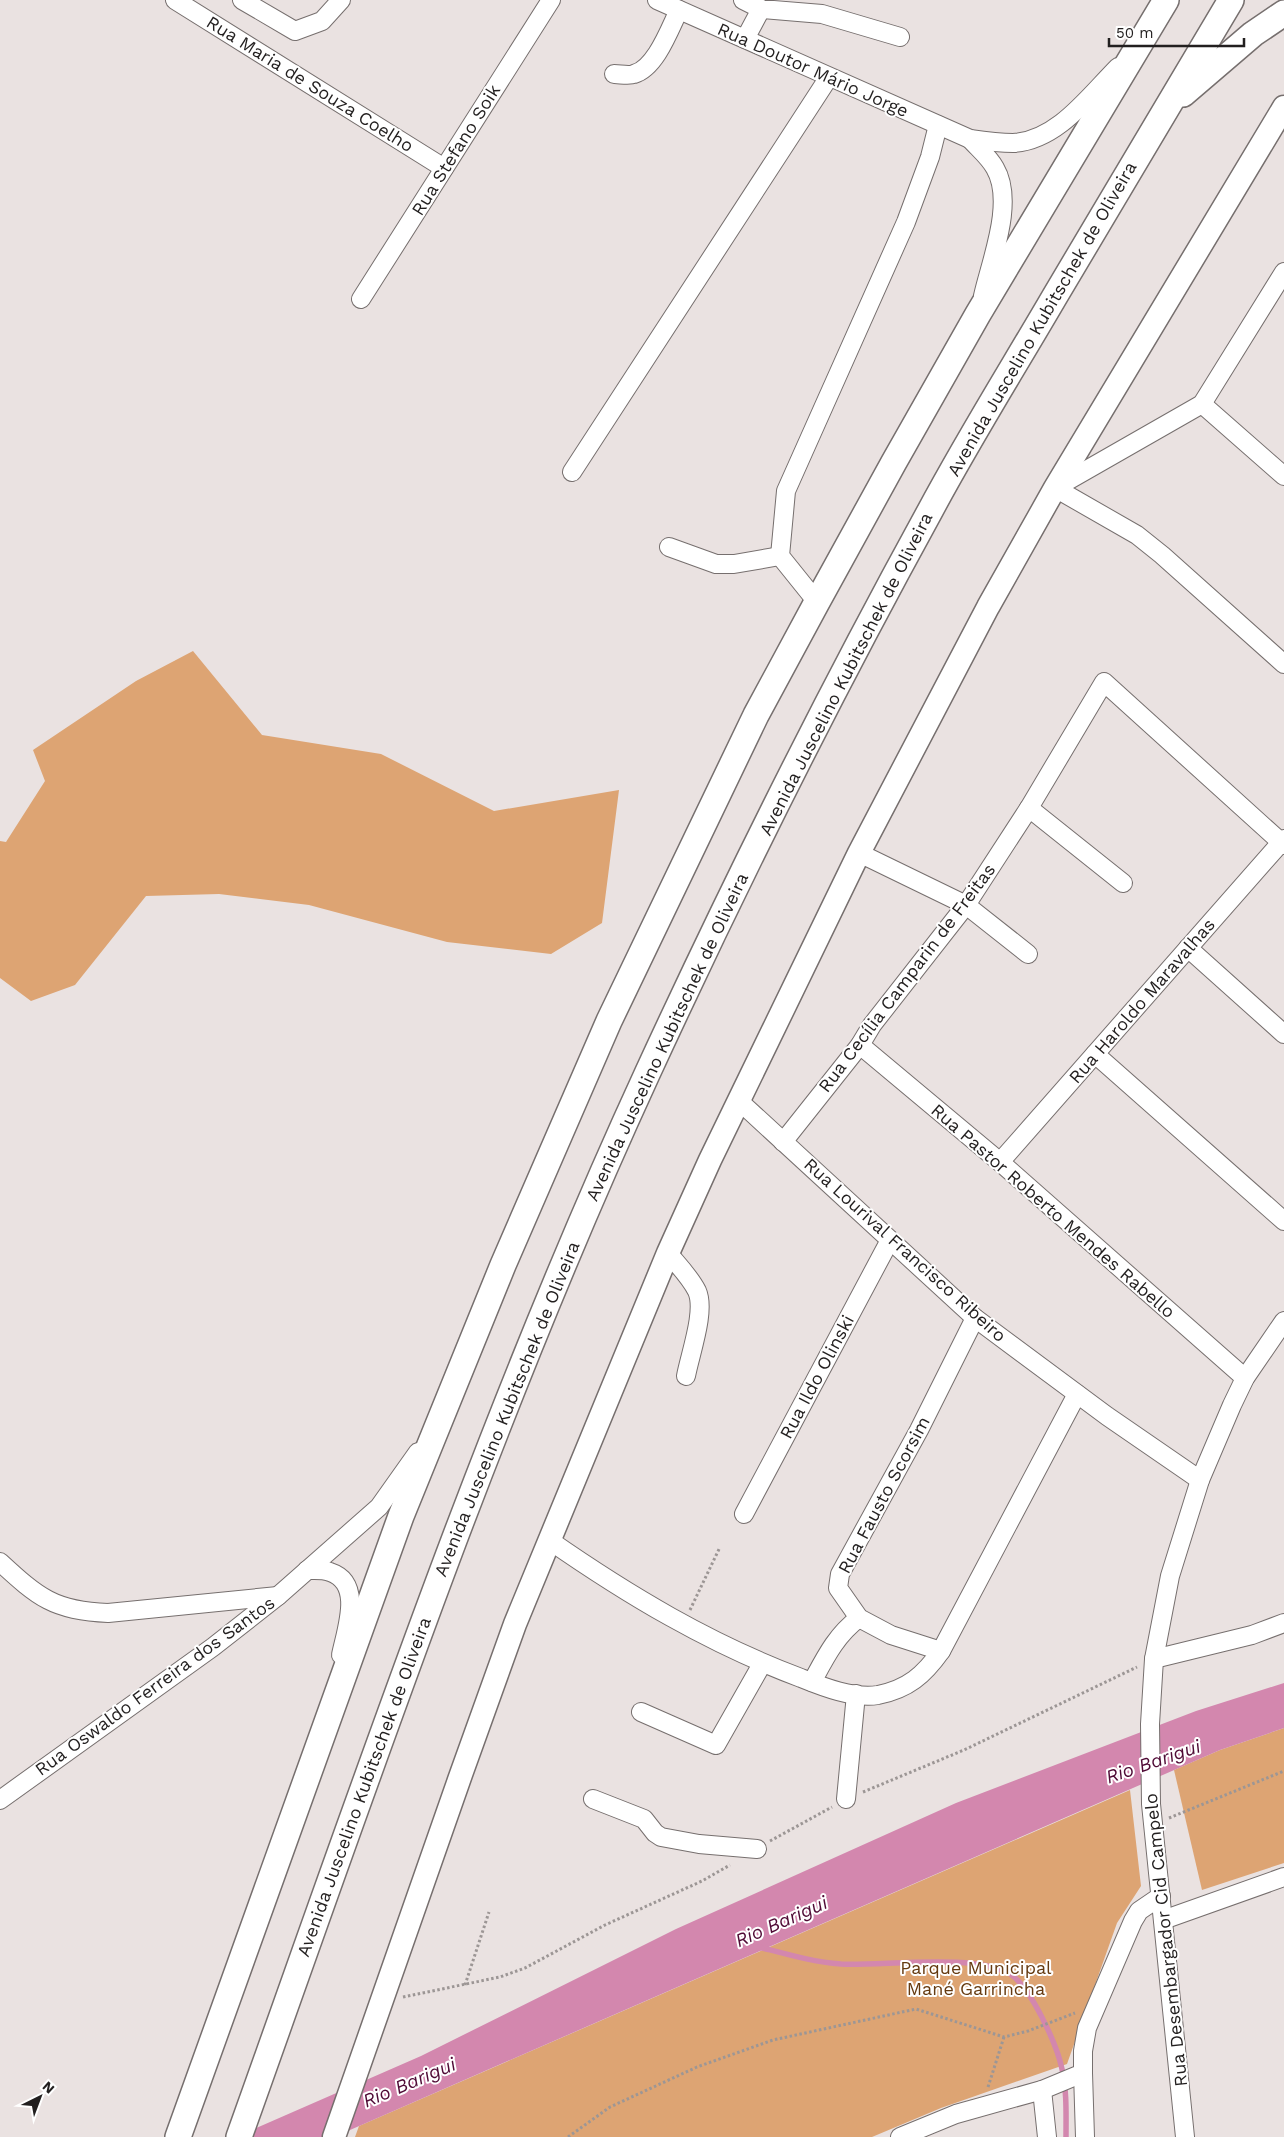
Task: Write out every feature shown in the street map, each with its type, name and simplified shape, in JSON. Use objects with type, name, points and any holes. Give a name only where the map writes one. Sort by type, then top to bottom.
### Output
[{"type":"highway","points":[[178,2137],[398,1525],[502,1265],[609,1022],[756,715],[817,602],[978,314],[1166,0]]},
{"type":"highway","name":"Avenida Juscelino Kubitschek de Oliveira","points":[[239,2137],[426,1611],[556,1282],[647,1074],[784,789],[859,643],[932,508],[1231,0]]},
{"type":"highway","points":[[1165,110],[1226,55],[1284,13]]},
{"type":"main road","points":[[334,2137],[476,1730],[549,1540],[668,1253],[738,1100],[859,853],[988,607],[1055,488],[1284,107]]},
{"type":"street","name":"Rua Maria de Souza Coelho","points":[[175,0],[444,168]]},
{"type":"street","points":[[242,0],[294,31],[322,20],[341,0]]},
{"type":"street","name":"Rua Stefano Soik","points":[[361,300],[551,0]]},
{"type":"street","name":"Rua Doutor Mário Jorge","points":[[657,0],[970,140],[1014,143],[1040,136],[1055,128],[1139,46]]},
{"type":"street","points":[[743,0],[762,9],[822,14],[900,37]]},
{"type":"street","points":[[745,39],[762,9]]},
{"type":"street","points":[[614,74],[634,74],[648,66],[659,50],[679,10]]},
{"type":"street","points":[[572,472],[829,77]]},
{"type":"street","points":[[817,602],[780,556],[786,491],[906,222],[930,157],[938,125]]},
{"type":"street","name":"Rua Doutor Mário Jorge","points":[[970,140],[996,169],[1001,182],[1003,200],[1001,222],[978,314]]},
{"type":"street","points":[[1055,488],[1202,404],[1282,283]]},
{"type":"street","points":[[1202,404],[1284,476]]},
{"type":"street","points":[[1055,488],[1136,535],[1162,555],[1284,664]]},
{"type":"street","points":[[669,547],[716,564],[734,564],[780,556]]},
{"type":"street","name":"Rua Cecília Camparin de Freitas","points":[[784,1142],[860,1045],[872,1024],[966,905],[1029,808],[1104,682],[1283,842]]},
{"type":"street","points":[[1029,808],[1122,883]]},
{"type":"street","name":"Rua Haroldo Maravalhas","points":[[1000,1162],[1283,842]]},
{"type":"street","points":[[859,853],[966,905],[1028,954]]},
{"type":"street","points":[[1188,948],[1284,1034]]},
{"type":"street","name":"Rua Pastor Roberto Mendes Rabello","points":[[860,1045],[1000,1162],[1245,1378]]},
{"type":"street","points":[[1095,1054],[1284,1221]]},
{"type":"street","name":"Rua Lourival Francisco Ribeiro","points":[[738,1100],[975,1318],[1077,1394],[1200,1480]]},
{"type":"street","name":"Rua Ildo Olinski","points":[[744,1514],[890,1240]]},
{"type":"street","points":[[668,1253],[692,1281],[698,1293],[700,1310],[686,1376]]},
{"type":"street","name":"Rua Fausto Scorsim","points":[[941,1651],[891,1635],[859,1618],[838,1588],[840,1574],[919,1430],[975,1318]]},
{"type":"street","name":"Rua Desembargador Cid Campelo","points":[[1185,2137],[1151,1804],[1149,1752],[1150,1696],[1154,1659],[1170,1576],[1200,1480],[1245,1378],[1284,1321]]},
{"type":"street","points":[[549,1540],[632,1596],[762,1664],[812,1682],[856,1694],[876,1695],[912,1682],[928,1669],[941,1651],[1077,1394]]},
{"type":"street","name":"Rua Oswaldo Ferreira dos Santos","points":[[0,1800],[213,1646],[278,1596],[379,1507],[393,1490],[438,1422]]},
{"type":"street","points":[[0,1562],[31,1590],[46,1600],[61,1607],[84,1612],[108,1613],[278,1596]]},
{"type":"street","points":[[307,1570],[329,1571],[340,1577],[348,1587],[350,1599],[350,1614],[328,1718]]},
{"type":"street","points":[[812,1682],[834,1643],[843,1631],[859,1618]]},
{"type":"street","points":[[1154,1659],[1252,1635],[1284,1624]]},
{"type":"street","points":[[641,1712],[716,1745],[762,1664]]},
{"type":"street","points":[[846,1799],[856,1694]]},
{"type":"street","points":[[593,1799],[644,1819],[655,1833],[661,1837],[699,1844],[756,1849]]},
{"type":"street","points":[[1163,1920],[1284,1877]]},
{"type":"street","points":[[1047,2137],[1063,2081],[1083,2051],[1088,2028],[1133,1921],[1140,1911],[1161,1896]]},
{"type":"street","points":[[900,2137],[981,2106],[1063,2081]]},
{"type":"street","points":[[1063,2081],[1085,2137]]},
{"type":"path","points":[[684,1624],[720,1547]]},
{"type":"path","points":[[1153,1824],[1284,1772]]},
{"type":"path","points":[[465,1985],[489,1912]]},
{"type":"path","points":[[568,2137],[610,2106],[698,2067],[773,2040],[916,2009],[1004,2037],[1028,2031],[1057,2020]]},
{"type":"path","points":[[981,2106],[1004,2037]]},
{"type":"green space","points":[[193,651],[262,735],[381,754],[494,811],[619,790],[602,923],[551,954],[447,942],[309,905],[219,894],[146,896],[75,985],[31,1001],[0,978],[0,841],[6,842],[45,781],[33,750],[136,681]]},
{"type":"green space","points":[[1284,1728],[1284,1863],[1202,1890],[1174,1770],[1220,1750]]},
{"type":"green space","name":"Parque Municipal Mané Garrincha","points":[[1130,1790],[1141,1886],[1117,1923],[1067,2064],[941,2108],[872,2137],[355,2137],[359,2126]]},
{"type":"water","name":"Rio Barigui","points":[[1284,1683],[1284,1728],[1220,1750],[334,2137],[236,2137],[421,2056],[676,1929],[956,1803],[1196,1711]]},
{"type":"waterway","name":"Rio Barigui","points":[[759,1947],[831,1963],[952,1962],[975,1964],[1010,1974],[1018,1981],[1034,2003],[1055,2046],[1065,2086],[1066,2137]]}]
